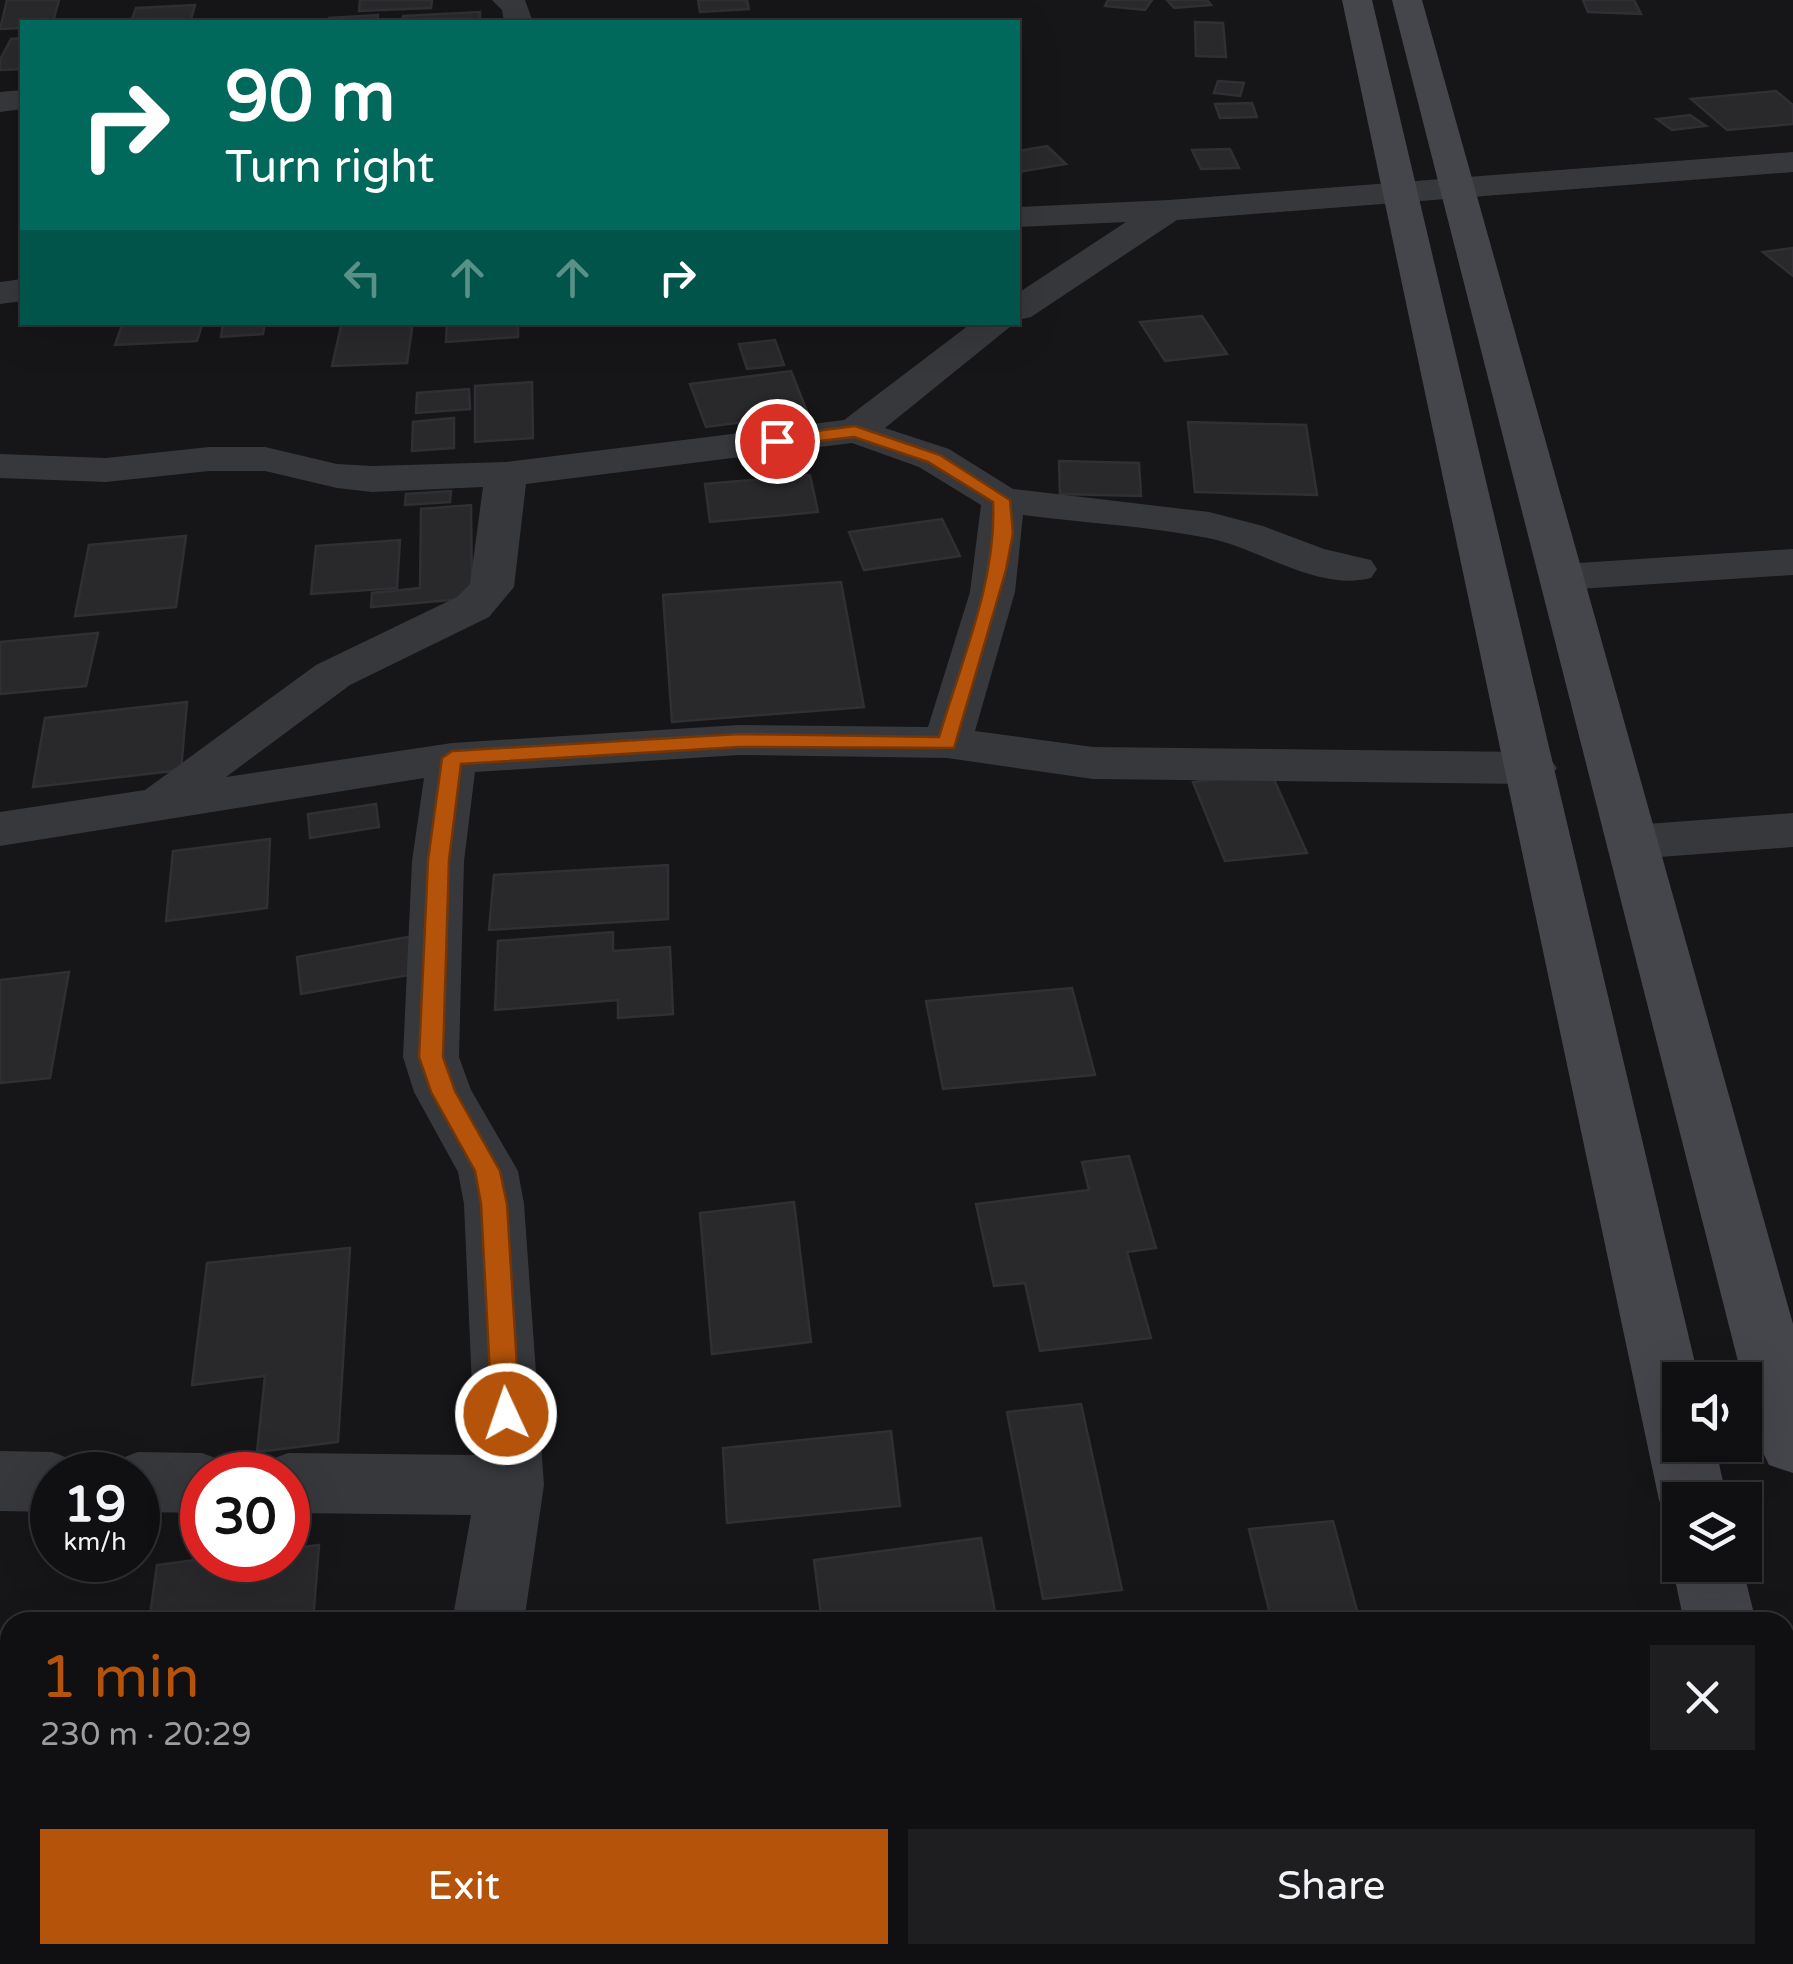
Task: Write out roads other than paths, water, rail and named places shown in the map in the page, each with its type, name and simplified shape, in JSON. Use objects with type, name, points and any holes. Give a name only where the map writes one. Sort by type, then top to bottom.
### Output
[{"type":"main road","points":[[1358,0],[1662,1362]]},
{"type":"main road","points":[[1407,0],[1793,1444]]},
{"type":"main road","points":[[1711,1582],[1718,1612]]},
{"type":"street","points":[[1020,216],[1169,210],[1400,189],[1793,162]]},
{"type":"street","points":[[1020,308],[1169,210]]},
{"type":"street","points":[[855,432],[994,325]]},
{"type":"street","points":[[0,466],[106,470],[209,459],[265,458],[337,476],[372,479],[506,474],[855,432],[934,458],[1002,500],[1209,525],[1248,534],[1312,560],[1355,568]]},
{"type":"street","points":[[159,802],[334,675],[473,606],[492,586],[506,474]]},
{"type":"street","points":[[947,744],[997,570],[1004,533],[1002,500]]},
{"type":"street","points":[[1562,578],[1793,562]]},
{"type":"street","points":[[0,829],[452,758],[739,740],[947,744],[1093,763],[1532,768]]},
{"type":"street","points":[[452,758],[438,860],[431,1057],[443,1092],[488,1171],[494,1204],[510,1484],[490,1612]]},
{"type":"street","points":[[1633,842],[1793,830]]},
{"type":"street","points":[[0,1482],[30,1482]]},
{"type":"street","points":[[310,1483],[510,1484]]}]
